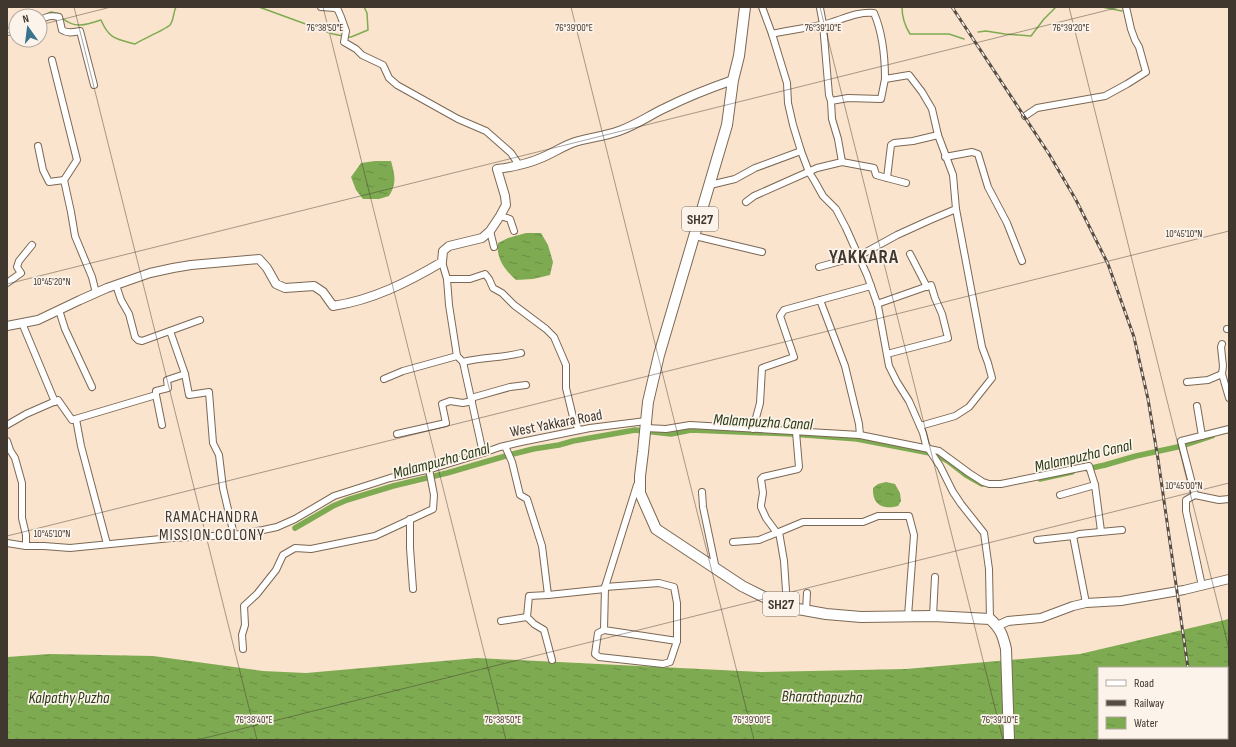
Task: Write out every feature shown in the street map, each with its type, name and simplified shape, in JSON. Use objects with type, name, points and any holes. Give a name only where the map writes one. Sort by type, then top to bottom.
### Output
[{"type":"main road","name":"SH27","points":[[745,7],[739,56],[733,80],[727,125],[659,355],[648,402],[640,476],[640,493],[656,529],[742,586],[774,602],[806,611],[826,614],[861,617],[933,616],[994,623]]},
{"type":"main road","points":[[994,623],[1003,636],[1006,649],[1009,740]]},
{"type":"street","points":[[321,7],[335,8],[338,10],[346,31],[344,42],[356,49],[362,55],[383,65],[389,78],[396,85],[458,119],[486,131],[512,153],[519,165]]},
{"type":"street","points":[[762,7],[787,83],[788,103],[801,150],[809,172],[823,196],[836,209],[859,256],[877,304],[889,366],[909,401],[920,426],[926,445],[940,466],[953,492],[984,533],[989,569],[989,597],[994,623],[1041,618],[1073,606],[1086,603],[1121,601],[1184,590],[1229,579]]},
{"type":"street","points":[[1024,116],[1037,108],[1105,96],[1146,72],[1125,7]]},
{"type":"street","points":[[820,8],[823,24],[832,119],[838,139],[842,162]]},
{"type":"street","points":[[772,34],[823,24],[853,15],[867,13],[874,14],[878,21],[885,58],[885,79],[881,99],[848,98],[831,100]]},
{"type":"street","points":[[48,16],[52,15],[59,17],[62,30],[65,32],[80,31],[94,84]]},
{"type":"street","points":[[52,60],[77,160],[64,180],[75,236],[92,277],[96,293]]},
{"type":"street","points":[[885,79],[909,75],[922,92],[932,109],[938,135],[953,175],[956,209],[982,347],[992,378],[969,407],[955,416],[920,426]]},
{"type":"street","points":[[483,453],[463,362],[457,356],[446,279],[442,262],[443,251],[448,246],[482,238],[490,231],[500,216],[506,205],[505,196],[497,169],[519,165],[542,158],[555,150],[575,142],[619,131],[638,123],[664,108],[733,80]]},
{"type":"street","points":[[887,178],[891,145],[894,143],[913,141],[938,135]]},
{"type":"street","points":[[38,146],[42,170],[50,182],[64,180]]},
{"type":"street","points":[[710,185],[735,178],[755,168],[801,150]]},
{"type":"street","points":[[945,157],[972,152],[978,154],[988,187],[1007,223],[1022,261]]},
{"type":"street","points":[[746,202],[754,196],[817,168],[842,162],[874,168],[876,175],[906,183]]},
{"type":"street","points":[[819,267],[859,256],[897,235],[956,209]]},
{"type":"street","points":[[500,216],[510,219],[514,231]]},
{"type":"street","points":[[490,231],[494,247]]},
{"type":"street","points":[[695,236],[762,252]]},
{"type":"street","points":[[7,283],[21,274],[17,267],[19,261],[32,245]]},
{"type":"street","points":[[910,254],[927,287]]},
{"type":"street","points":[[7,326],[38,320],[116,285],[150,273],[174,268],[259,259],[267,268],[276,284],[285,288],[314,286],[323,292],[333,306],[362,300],[406,283],[442,262]]},
{"type":"street","points":[[446,279],[470,278],[485,274],[493,288],[502,292],[514,305],[554,337],[566,365],[566,388],[573,417],[579,430]]},
{"type":"street","points":[[116,285],[121,300],[129,314],[138,340],[142,341],[200,320]]},
{"type":"street","points":[[877,304],[931,285],[942,314],[948,338],[887,354]]},
{"type":"street","points":[[753,429],[760,403],[762,368],[794,357],[780,316],[784,310],[871,286]]},
{"type":"street","points":[[820,300],[845,366],[859,424],[860,435]]},
{"type":"street","points":[[59,310],[65,329],[92,387]]},
{"type":"street","points":[[22,323],[55,402]]},
{"type":"street","points":[[170,331],[185,374],[189,395],[208,392],[213,443],[219,455],[223,488],[234,535]]},
{"type":"street","points":[[1222,344],[1222,374],[1229,398]]},
{"type":"street","points":[[463,362],[478,358],[510,356],[521,353]]},
{"type":"street","points":[[384,379],[403,371],[457,356]]},
{"type":"street","points":[[7,425],[26,414],[58,400],[72,420],[76,419],[156,394],[156,391],[168,388],[167,380],[185,374]]},
{"type":"street","points":[[1187,382],[1208,380],[1222,374]]},
{"type":"street","points":[[397,434],[446,423],[442,404],[450,400],[462,403],[510,387],[526,385]]},
{"type":"street","points":[[156,394],[162,425]]},
{"type":"street","points":[[1197,406],[1202,436]]},
{"type":"street","points":[[76,419],[81,446],[107,544]]},
{"type":"street","name":"West Yakkara Road","points":[[7,543],[26,546],[70,548],[171,538],[234,535],[277,527],[295,519],[334,496],[390,478],[430,475],[483,453],[505,446],[579,430],[627,423],[646,428],[666,429],[690,425],[860,435],[931,452],[939,451],[969,473],[989,484],[1000,484],[1089,466],[1095,485]]},
{"type":"street","points":[[1195,495],[1181,441],[1229,429]]},
{"type":"street","points":[[787,606],[784,561],[778,532],[766,518],[760,505],[763,493],[761,479],[763,477],[798,469],[796,432]]},
{"type":"street","points":[[7,441],[15,458],[22,483],[22,518],[26,535],[26,546]]},
{"type":"street","points":[[505,446],[512,462],[520,494],[527,499],[542,546],[548,595]]},
{"type":"street","points":[[243,649],[242,635],[245,625],[244,606],[257,594],[276,570],[283,555],[295,548],[311,549],[375,536],[433,509],[434,495],[430,475]]},
{"type":"street","points":[[604,630],[605,588],[640,476]]},
{"type":"street","points":[[1060,495],[1095,485],[1101,532]]},
{"type":"street","points":[[702,492],[703,508],[716,569]]},
{"type":"street","points":[[1202,586],[1186,511],[1186,500],[1195,495],[1219,500],[1229,499]]},
{"type":"street","points":[[733,542],[759,540],[803,522],[863,522],[878,516],[909,516],[914,535],[908,616]]},
{"type":"street","points":[[410,519],[410,548],[413,589]]},
{"type":"street","points":[[1037,540],[1122,530]]},
{"type":"street","points":[[1073,536],[1086,603]]},
{"type":"street","points":[[933,616],[935,577]]},
{"type":"street","points":[[527,617],[529,596],[659,583],[674,587],[677,603],[677,641],[670,662],[663,664],[599,657],[595,654],[598,633],[604,630],[677,641]]},
{"type":"street","points":[[806,611],[807,593]]},
{"type":"street","points":[[501,621],[527,617]]},
{"type":"street","points":[[527,617],[534,624],[544,630],[552,660]]},
{"type":"water","points":[[391,161],[394,175],[393,187],[389,196],[379,199],[363,199],[356,190],[351,177],[361,163]]},
{"type":"water","points":[[526,233],[541,233],[548,245],[553,262],[550,275],[533,279],[516,280],[502,264],[498,254],[498,243],[508,238]]},
{"type":"water","points":[[886,482],[895,484],[900,493],[901,501],[898,506],[883,507],[874,499],[873,488],[878,484]]},
{"type":"water","name":"Kalpathy Puzha","points":[[1229,619],[1229,730],[1228,667],[1098,667],[1098,739],[1166,739],[7,740],[7,657],[50,654],[153,656],[263,671],[306,673],[477,658],[761,672],[906,669],[1080,654]]},
{"type":"waterway","points":[[62,18],[71,24],[76,25],[101,20],[110,35],[123,41],[135,44],[170,25],[176,7]]},
{"type":"waterway","points":[[259,7],[333,34],[343,36]]},
{"type":"waterway","points":[[347,37],[351,37],[368,30],[367,13],[364,7]]},
{"type":"waterway","points":[[902,7],[904,21],[910,34],[949,34],[964,39]]},
{"type":"waterway","points":[[978,32],[986,31],[1031,36],[1044,19],[1056,7]]},
{"type":"waterway","points":[[1102,7],[1122,11]]},
{"type":"waterway","points":[[48,14],[51,12],[60,14]]},
{"type":"waterway","name":"Malampuzha Canal","points":[[295,528],[333,506],[347,500],[393,486],[447,473],[533,449],[635,430],[671,434],[691,430],[792,434],[857,439],[935,454],[982,484]]},
{"type":"waterway","name":"Malampuzha Canal","points":[[1087,469],[1182,446],[1212,436]]},
{"type":"waterway","name":"Malampuzha Canal","points":[[1040,479],[1072,472]]},
{"type":"railway","points":[[952,7],[1049,154],[1076,200],[1108,264],[1134,337],[1148,399],[1188,667]]},
{"type":"district","name":"YAKKARA","points":[[864,256]]},
{"type":"district","name":"RAMACHANDRA MISSION COLONY","points":[[212,525]]},
{"type":"water label","name":"Bharathapuzha","points":[[822,696]]}]
